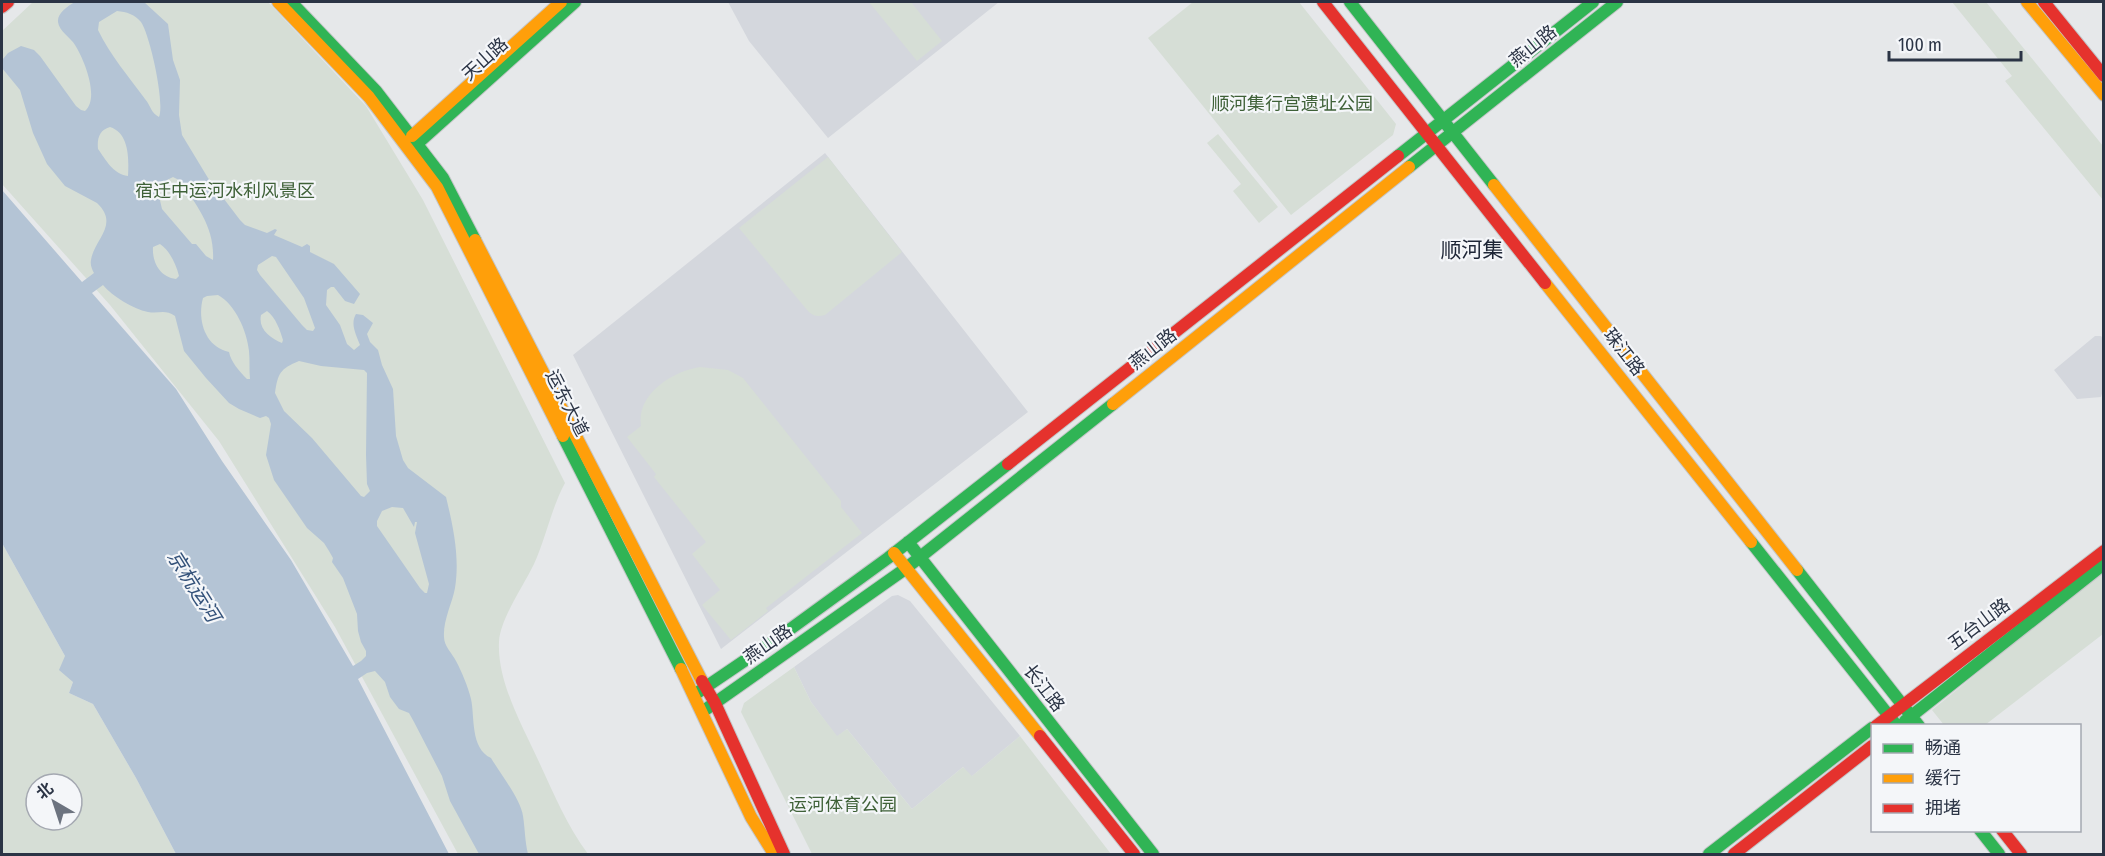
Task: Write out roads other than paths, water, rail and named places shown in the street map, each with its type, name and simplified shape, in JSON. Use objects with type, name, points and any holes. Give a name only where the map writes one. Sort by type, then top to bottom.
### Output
[{"type":"street","points":[[2,7],[8,2]]},
{"type":"street","name":"运东大道","points":[[278,2],[369,97],[437,187],[702,712],[751,817],[774,855]]},
{"type":"street","name":"运东大道","points":[[291,2],[376,91],[443,178],[705,688],[715,703],[784,855]]},
{"type":"street","name":"天山路","points":[[415,140],[561,2]]},
{"type":"street","name":"天山路","points":[[415,140],[575,2]]},
{"type":"street","name":"珠江路","points":[[1323,2],[1895,722]]},
{"type":"street","name":"珠江路","points":[[1350,2],[1915,721]]},
{"type":"street","name":"燕山路","points":[[693,695],[782,636],[894,554],[1593,2]]},
{"type":"street","name":"燕山路","points":[[702,712],[905,569],[1617,2]]},
{"type":"street","points":[[2027,2],[2103,95]]},
{"type":"street","points":[[2044,2],[2103,76]]},
{"type":"street","name":"长江路","points":[[908,542],[1153,855]]},
{"type":"street","name":"五台山路","points":[[2103,551],[1902,705],[1895,722],[1915,721],[2103,564]]},
{"type":"street","name":"长江路","points":[[894,554],[1134,855]]},
{"type":"street","name":"五台山路","points":[[1710,855],[1871,729]]},
{"type":"street","points":[[1734,855],[1871,747]]},
{"type":"street","points":[[1981,832],[1999,855]]},
{"type":"street","points":[[2003,832],[2021,855]]},
{"type":"water","name":"京杭运河","points":[[75,2],[144,2],[168,24],[173,60],[180,80],[179,115],[182,135],[208,178],[245,225],[267,233],[275,229],[277,230],[274,235],[302,247],[307,244],[310,246],[310,252],[334,264],[360,294],[354,304],[345,301],[334,287],[331,287],[327,290],[326,305],[340,325],[347,344],[354,350],[360,345],[355,333],[356,314],[363,315],[373,323],[367,334],[370,342],[378,350],[393,389],[396,436],[403,460],[408,468],[446,497],[457,565],[455,588],[445,624],[444,640],[458,665],[471,699],[476,740],[484,753],[491,758],[521,810],[528,854],[479,854],[450,801],[442,776],[409,713],[399,709],[390,697],[385,682],[375,671],[358,679],[449,854],[176,854],[93,704],[69,693],[73,682],[59,670],[65,656],[2,543],[2,190],[82,282],[94,273],[91,260],[104,232],[106,218],[97,203],[65,186],[47,164],[33,133],[20,90],[2,68],[3,59],[8,53],[21,46],[34,50],[76,106],[85,111],[91,97],[89,78],[75,45],[58,22],[61,13]],"holes":[[[117,11],[130,14],[141,22],[156,69],[160,98],[159,117],[114,57],[98,30],[99,22]],[[110,127],[116,130],[124,140],[128,154],[128,176],[114,169],[98,149],[98,138],[103,130]],[[173,177],[179,180],[204,217],[211,238],[213,260],[206,256],[196,244],[192,244],[162,209],[158,192],[167,180]],[[160,244],[172,258],[179,276],[176,279],[165,275],[158,268],[153,247]],[[272,256],[276,257],[304,298],[315,328],[313,331],[307,330],[302,325],[257,270],[258,265]],[[103,285],[117,298],[136,308],[175,316],[184,351],[229,403],[260,418],[266,416],[269,418],[271,424],[266,455],[274,480],[307,528],[324,543],[333,558],[332,562],[343,578],[357,614],[358,631],[366,651],[366,656],[361,661],[353,666],[291,560],[222,461],[176,389],[92,293]],[[218,295],[235,311],[248,343],[250,379],[238,370],[229,352],[214,345],[209,339],[202,323],[203,298]],[[267,311],[279,328],[282,343],[263,329],[261,315]],[[299,361],[321,366],[364,370],[367,373],[366,455],[367,484],[370,491],[364,497],[312,438],[284,411],[275,393],[279,376]],[[392,507],[403,508],[414,527],[417,522],[415,533],[429,584],[427,593],[420,588],[377,526],[382,511]]]},
{"type":"district","name":"顺河集","points":[[1472,250]]},
{"type":"park label","name":"顺河集行宫遗址公园","points":[[1292,104]]},
{"type":"park label","name":"宿迁中运河水利风景区","points":[[225,191]]},
{"type":"park label","name":"运河体育公园","points":[[843,805]]}]
